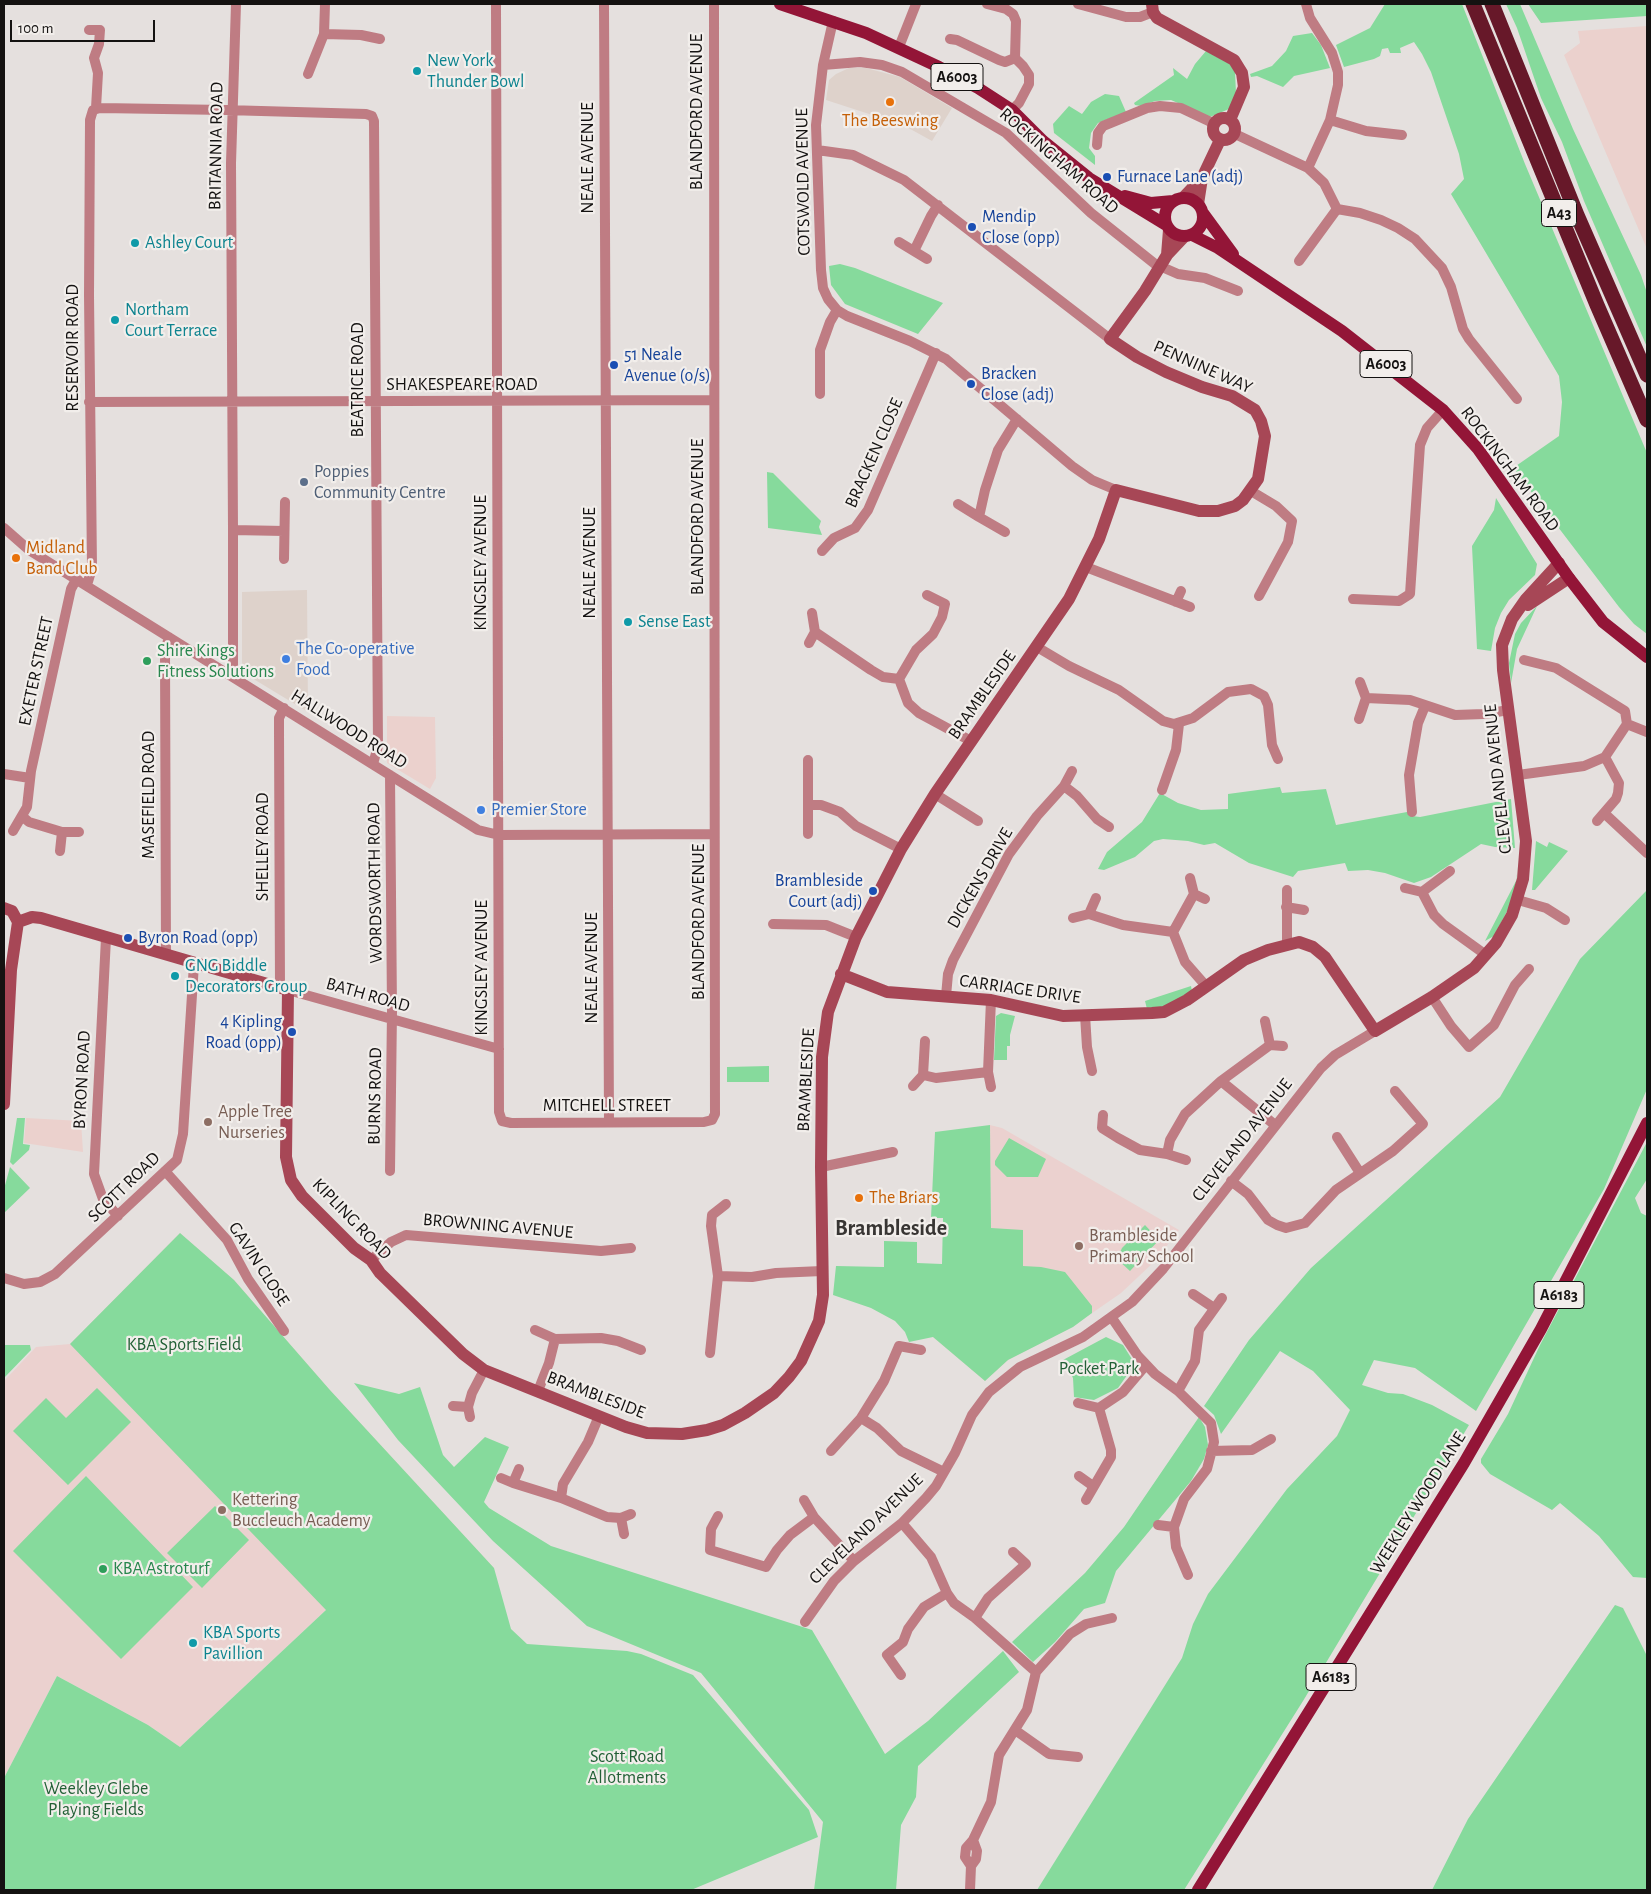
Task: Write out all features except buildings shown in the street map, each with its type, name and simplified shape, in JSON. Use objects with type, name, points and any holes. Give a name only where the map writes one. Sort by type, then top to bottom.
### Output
[{"type":"highway","name":"A43","points":[[1473,4],[1593,296],[1647,420]]},
{"type":"highway","name":"A43","points":[[1492,4],[1577,215],[1647,375]]},
{"type":"main road","name":"ROCKINGHAM ROAD","points":[[782,4],[833,21],[899,47],[949,72],[1012,110],[1043,141],[1110,192],[1168,227]]},
{"type":"main road","name":"ROCKINGHAM ROAD","points":[[1110,192],[1151,203],[1178,200]]},
{"type":"main road","points":[[1178,200],[1201,208],[1202,226],[1188,236],[1173,234],[1168,227],[1165,212],[1178,200]]},
{"type":"main road","name":"ROCKINGHAM ROAD","points":[[1201,208],[1240,262]]},
{"type":"main road","name":"ROCKINGHAM ROAD","points":[[1188,236],[1218,248],[1342,331],[1443,410],[1478,449],[1558,563],[1603,622],[1641,650],[1647,657]]},
{"type":"main road","name":"WEEKLEY WOOD LANE","points":[[1198,1890],[1476,1442],[1541,1329],[1647,1123]]},
{"type":"street","name":"BRITANNIA ROAD","points":[[229,674],[232,668],[232,110],[236,4]]},
{"type":"street","points":[[308,74],[324,34],[324,4]]},
{"type":"street","name":"KINGSLEY AVENUE","points":[[496,4],[499,1112],[502,1121]]},
{"type":"street","name":"NEALE AVENUE","points":[[604,4],[609,1122]]},
{"type":"street","name":"BLANDFORD AVENUE","points":[[712,1120],[716,1107],[714,834],[714,4]]},
{"type":"street","points":[[899,47],[916,4]]},
{"type":"street","points":[[987,4],[1006,9],[1013,14],[1016,21],[1015,58],[1029,75],[1029,84],[1019,103],[1012,110]]},
{"type":"street","points":[[1078,4],[1126,17],[1140,17],[1152,8],[1164,22],[1234,60],[1242,73],[1244,87],[1230,120]]},
{"type":"street","points":[[1306,4],[1310,18],[1332,53],[1338,72],[1338,85],[1330,120],[1308,168]]},
{"type":"street","name":"COTSWOLD AVENUE","points":[[833,21],[818,102],[817,150],[823,288],[828,300],[838,310]]},
{"type":"street","name":"RESERVOIR ROAD","points":[[87,585],[92,568],[89,402],[90,120],[94,109],[98,73],[94,58],[99,44],[99,30]]},
{"type":"street","points":[[324,34],[361,35],[380,39]]},
{"type":"street","points":[[950,39],[957,40],[1005,62],[1015,58]]},
{"type":"street","name":"ROCKINGHAM ROAD","points":[[824,65],[847,62],[882,65],[902,72],[1006,133],[1091,213],[1160,267],[1178,274],[1221,282],[1238,291]]},
{"type":"street","points":[[1097,145],[1098,133],[1103,126],[1147,108],[1160,106],[1181,108],[1215,124]]},
{"type":"street","points":[[94,109],[232,110]]},
{"type":"street","name":"BEATRICE ROAD","points":[[232,110],[366,114],[372,116],[374,121],[374,402],[378,746],[373,764]]},
{"type":"street","points":[[1221,118],[1230,120],[1236,127],[1235,134],[1229,140],[1220,140],[1214,133],[1215,124],[1221,118]]},
{"type":"street","points":[[1330,120],[1366,131],[1402,135]]},
{"type":"street","points":[[1235,134],[1308,168],[1324,183],[1337,209]]},
{"type":"street","points":[[1178,200],[1202,178],[1220,140]]},
{"type":"street","name":"PENNINE WAY","points":[[817,150],[842,153],[865,160],[904,180],[1110,339],[1137,357],[1202,387],[1232,396],[1255,410],[1261,421],[1265,436],[1258,479],[1251,491],[1235,506],[1218,511],[1199,511],[1116,490],[1092,480],[1072,466],[967,376],[936,353],[838,310]]},
{"type":"street","points":[[1201,208],[1202,178]]},
{"type":"street","points":[[914,251],[938,205]]},
{"type":"street","points":[[1299,261],[1337,209]]},
{"type":"street","points":[[1337,209],[1360,213],[1398,228],[1430,254],[1442,268],[1451,287],[1460,322],[1469,340],[1517,399]]},
{"type":"street","points":[[1167,255],[1168,227]]},
{"type":"street","points":[[1110,339],[1167,255],[1188,236]]},
{"type":"street","points":[[899,242],[928,259]]},
{"type":"street","points":[[820,394],[820,350],[828,327],[838,310]]},
{"type":"street","name":"BRACKEN CLOSE","points":[[822,551],[834,538],[855,528],[868,510],[936,353]]},
{"type":"street","name":"SHAKESPEARE ROAD","points":[[89,402],[714,400]]},
{"type":"street","points":[[1353,599],[1399,601],[1410,594],[1420,446],[1426,428],[1443,410]]},
{"type":"street","points":[[979,517],[985,490],[998,450],[1017,419]]},
{"type":"street","name":"BRAMBLESIDE","points":[[484,1370],[647,1433],[682,1434],[723,1425],[761,1403],[789,1377],[812,1339],[823,1295],[820,1167],[823,1039],[828,1012],[841,974],[856,937],[901,850],[970,741],[1037,647],[1086,567],[1099,539],[1116,490]]},
{"type":"street","points":[[1251,491],[1276,506],[1292,521],[1288,542],[1259,596]]},
{"type":"street","points":[[284,559],[285,502]]},
{"type":"street","points":[[958,504],[1005,532]]},
{"type":"street","name":"HALLWOOD ROAD","points":[[4,528],[30,550],[478,830],[499,835],[714,834]]},
{"type":"street","points":[[233,530],[284,530]]},
{"type":"street","name":"CLEVELAND AVENUE","points":[[805,1622],[834,1580],[854,1561],[902,1523],[926,1498],[944,1472],[966,1424],[989,1392],[1020,1367],[1069,1345],[1112,1318],[1148,1287],[1321,1068],[1335,1055],[1460,979],[1486,955],[1504,930],[1518,900],[1523,879],[1526,841],[1503,670],[1502,645],[1517,612],[1558,563]]},
{"type":"street","points":[[1086,567],[1190,607]]},
{"type":"street","name":"EXETER STREET","points":[[13,831],[23,817],[30,794],[31,775],[71,589],[77,578]]},
{"type":"street","points":[[1517,612],[1569,578]]},
{"type":"street","points":[[1176,602],[1181,591]]},
{"type":"street","points":[[927,595],[949,604],[933,634],[916,650],[899,679],[902,692],[914,708],[970,741]]},
{"type":"street","points":[[809,644],[815,632],[812,613]]},
{"type":"street","points":[[815,632],[871,670],[883,676],[899,679]]},
{"type":"street","name":"MASEFIELD ROAD","points":[[166,955],[165,651],[170,636]]},
{"type":"street","points":[[1037,647],[1069,666],[1116,688],[1163,721],[1179,724],[1193,718],[1228,692],[1251,689],[1264,696],[1268,705],[1272,745],[1278,759]]},
{"type":"street","points":[[1518,775],[1584,766],[1605,757],[1627,724],[1625,711],[1613,702],[1556,668],[1524,660]]},
{"type":"street","points":[[1116,688],[1122,678]]},
{"type":"street","points":[[1359,719],[1366,698],[1360,682]]},
{"type":"street","points":[[1366,698],[1410,700],[1455,715],[1484,714],[1508,710]]},
{"type":"street","points":[[1412,812],[1408,775],[1414,755],[1413,743],[1425,706]]},
{"type":"street","name":"SHELLEY ROAD","points":[[284,708],[279,718],[279,729],[284,989]]},
{"type":"street","points":[[1162,790],[1176,750],[1179,724]]},
{"type":"street","points":[[1627,724],[1647,732]]},
{"type":"street","points":[[1597,822],[1616,799],[1619,783],[1605,757]]},
{"type":"street","points":[[808,760],[808,834]]},
{"type":"street","name":"DICKENS DRIVE","points":[[946,996],[948,974],[953,960],[1009,854],[1064,786],[1072,771]]},
{"type":"street","points":[[4,774],[31,775]]},
{"type":"street","name":"WORDSWORTH ROAD","points":[[390,775],[392,1020]]},
{"type":"street","points":[[1064,786],[1077,796],[1097,819],[1109,827]]},
{"type":"street","points":[[935,794],[978,821]]},
{"type":"street","points":[[808,805],[830,807],[856,826],[901,850]]},
{"type":"street","points":[[1604,813],[1647,853]]},
{"type":"street","points":[[23,817],[29,822],[62,832],[79,832]]},
{"type":"street","points":[[60,851],[62,832]]},
{"type":"street","points":[[1422,892],[1450,871]]},
{"type":"street","points":[[1172,932],[1194,894],[1190,878]]},
{"type":"street","points":[[1405,888],[1422,892],[1439,920],[1486,955]]},
{"type":"street","points":[[1287,890],[1287,944]]},
{"type":"street","points":[[1194,894],[1205,899]]},
{"type":"street","points":[[1089,914],[1096,898]]},
{"type":"street","points":[[1518,900],[1546,908],[1565,920]]},
{"type":"street","points":[[1286,907],[1304,910]]},
{"type":"street","points":[[4,908],[12,911],[18,922],[11,970],[4,1104]]},
{"type":"street","points":[[1073,918],[1089,914],[1123,925],[1172,932]]},
{"type":"street","name":"BATH ROAD","points":[[18,922],[32,917],[41,918],[194,964],[499,1049]]},
{"type":"street","points":[[773,924],[826,925],[856,937]]},
{"type":"street","points":[[1172,932],[1185,962],[1206,986]]},
{"type":"street","name":"BYRON ROAD","points":[[106,938],[94,1174],[103,1199],[118,1216]]},
{"type":"street","name":"CARRIAGE DRIVE","points":[[841,974],[887,992],[991,1000],[1038,1012],[1064,1016],[1164,1012],[1187,1000],[1244,960],[1287,944],[1306,943],[1325,957],[1375,1031]]},
{"type":"street","name":"SCOTT ROAD","points":[[4,1278],[24,1284],[40,1282],[55,1274],[177,1160],[183,1134],[194,964]]},
{"type":"street","points":[[1432,997],[1451,1026],[1469,1047],[1494,1025],[1515,985],[1529,968]]},
{"type":"street","name":"KIPLING ROAD","points":[[284,989],[286,1157],[292,1180],[302,1196],[354,1248],[371,1260],[380,1273],[463,1354],[484,1370]]},
{"type":"street","points":[[991,1000],[988,1072],[991,1087]]},
{"type":"street","points":[[1085,1016],[1087,1047],[1092,1071]]},
{"type":"street","name":"BURNS ROAD","points":[[390,1171],[392,1020]]},
{"type":"street","points":[[1265,1021],[1270,1045]]},
{"type":"street","points":[[913,1086],[923,1075],[925,1041]]},
{"type":"street","points":[[1167,1154],[1170,1140],[1185,1114],[1221,1081],[1270,1045],[1283,1046]]},
{"type":"street","points":[[923,1075],[936,1078],[988,1072]]},
{"type":"street","points":[[1221,1081],[1275,1125]]},
{"type":"street","points":[[1230,1181],[1255,1202],[1268,1220],[1286,1228],[1305,1223],[1336,1190],[1393,1151],[1423,1124],[1395,1091]]},
{"type":"street","points":[[1104,1115],[1102,1128],[1118,1138],[1140,1150],[1167,1154],[1186,1160]]},
{"type":"street","name":"MITCHELL STREET","points":[[502,1121],[511,1123],[704,1122],[712,1120]]},
{"type":"street","points":[[1337,1137],[1360,1173]]},
{"type":"street","points":[[820,1167],[893,1152]]},
{"type":"street","name":"GAVIN CLOSE","points":[[165,1171],[227,1240],[248,1279],[284,1331]]},
{"type":"street","points":[[710,1353],[718,1276],[711,1226],[712,1215],[726,1204]]},
{"type":"street","name":"BROWNING AVENUE","points":[[371,1260],[391,1242],[406,1235],[601,1251],[631,1248]]},
{"type":"street","points":[[718,1276],[752,1277],[776,1273],[822,1271]]},
{"type":"street","points":[[1193,1294],[1214,1308]]},
{"type":"street","points":[[1178,1391],[1195,1361],[1199,1330],[1222,1298]]},
{"type":"street","points":[[1112,1318],[1155,1374],[1178,1391],[1211,1423],[1214,1442],[1207,1469],[1184,1499],[1174,1527],[1176,1546],[1188,1575]]},
{"type":"street","points":[[535,1330],[555,1339],[601,1338],[618,1341],[641,1350]]},
{"type":"street","points":[[538,1391],[549,1363],[555,1339]]},
{"type":"street","points":[[830,1451],[861,1418],[884,1381],[900,1342],[921,1350]]},
{"type":"street","points":[[1078,1403],[1100,1408],[1123,1392],[1146,1364]]},
{"type":"street","points":[[453,1406],[469,1412],[472,1393],[484,1370]]},
{"type":"street","points":[[1086,1500],[1111,1457],[1111,1450],[1100,1408]]},
{"type":"street","points":[[561,1498],[563,1484],[588,1442],[599,1416]]},
{"type":"street","points":[[861,1418],[877,1428],[901,1451],[944,1472]]},
{"type":"street","points":[[1212,1451],[1252,1450],[1271,1439]]},
{"type":"street","points":[[513,1483],[519,1469]]},
{"type":"street","points":[[1079,1476],[1093,1486]]},
{"type":"street","points":[[501,1478],[561,1498],[607,1517],[626,1516],[624,1534]]},
{"type":"street","points":[[804,1500],[814,1518],[854,1561]]},
{"type":"street","points":[[718,1516],[711,1529],[710,1550],[766,1567],[790,1535],[814,1518]]},
{"type":"street","points":[[902,1523],[931,1557],[947,1593],[954,1603],[975,1618],[1036,1672]]},
{"type":"street","points":[[1158,1525],[1174,1527]]},
{"type":"street","points":[[975,1618],[988,1598],[1026,1564],[1013,1552]]},
{"type":"street","points":[[901,1675],[887,1656],[903,1642],[908,1629],[924,1607],[947,1593]]},
{"type":"street","points":[[970,1890],[971,1866],[967,1863],[965,1852],[967,1845],[973,1840],[991,1802],[999,1755],[1027,1710],[1036,1672],[1070,1634],[1086,1624],[1112,1618]]},
{"type":"street","points":[[1015,1730],[1049,1754],[1078,1757]]},
{"type":"shaded area","points":[[1647,26],[1647,249],[1564,55],[1580,43],[1578,31]]},
{"type":"shaded area","points":[[849,68],[866,68],[900,77],[952,108],[932,141],[903,125],[826,100],[829,80],[836,74]]},
{"type":"shaded area","points":[[307,590],[308,712],[242,672],[242,592]]},
{"type":"shaded area","points":[[387,716],[435,717],[436,778],[430,789],[387,763]]},
{"type":"shaded area","points":[[26,1118],[81,1121],[83,1152],[24,1143]]},
{"type":"shaded area","name":"Brambleside Primary School","points":[[990,1125],[1002,1128],[1179,1230],[1155,1261],[1121,1293],[1072,1327],[1008,1360],[985,1381],[933,1337],[991,1266]]},
{"type":"shaded area","name":"Kettering Buccleuch Academy","points":[[180,1233],[234,1280],[329,1389],[494,1568],[383,1670],[326,1610],[180,1747],[148,1725],[57,1676],[4,1778],[4,1381],[36,1347],[70,1344]]},
{"type":"green space","points":[[1385,4],[1462,4],[1525,164],[1647,453],[1647,634],[1634,624],[1619,607],[1513,468],[1559,436],[1562,402],[1559,376],[1451,194],[1464,179],[1459,154],[1431,72],[1422,54],[1414,42],[1400,48],[1401,53],[1390,53],[1388,48],[1382,49],[1380,56],[1374,59],[1344,67],[1336,45],[1370,28]]},
{"type":"green space","points":[[1506,4],[1520,4],[1573,129],[1641,275],[1647,293],[1647,347],[1584,201],[1562,142],[1541,98],[1517,28]]},
{"type":"green space","points":[[1528,4],[1647,4],[1647,16],[1541,23]]},
{"type":"green space","points":[[1312,33],[1321,45],[1330,68],[1294,76],[1283,87],[1257,76],[1251,77],[1250,74],[1272,66],[1286,51],[1293,36]]},
{"type":"green space","points":[[1206,51],[1230,64],[1235,72],[1236,93],[1229,109],[1210,117],[1171,100],[1155,101],[1141,106],[1135,105],[1134,103],[1174,75],[1173,68],[1187,79],[1195,64]]},
{"type":"green space","points":[[1105,94],[1119,96],[1126,112],[1098,123],[1091,133],[1089,148],[1095,156],[1095,165],[1054,133],[1053,124],[1069,106],[1082,114],[1091,102]]},
{"type":"green space","points":[[840,264],[855,268],[943,303],[918,334],[845,304],[831,285],[829,266]]},
{"type":"green space","points":[[767,472],[773,473],[821,521],[819,527],[822,535],[768,528]]},
{"type":"green space","points":[[1496,498],[1537,564],[1535,575],[1509,600],[1501,613],[1495,628],[1491,651],[1477,649],[1472,546],[1494,510]]},
{"type":"green space","points":[[1537,606],[1517,649],[1511,683],[1509,663],[1515,634],[1521,623]]},
{"type":"green space","points":[[1280,787],[1282,793],[1326,789],[1336,825],[1407,812],[1412,816],[1420,817],[1511,799],[1515,848],[1481,844],[1431,877],[1414,883],[1385,873],[1368,870],[1348,871],[1345,863],[1298,871],[1293,877],[1249,863],[1215,843],[1204,845],[1188,841],[1163,839],[1154,841],[1135,857],[1104,870],[1098,869],[1107,852],[1142,822],[1160,793],[1178,803],[1201,810],[1228,809],[1228,794]]},
{"type":"green space","points":[[1536,841],[1547,847],[1549,842],[1568,851],[1535,890],[1532,890]]},
{"type":"green space","points":[[1519,860],[1514,898],[1494,936],[1485,941],[1516,881]]},
{"type":"green space","points":[[1647,890],[1647,1089],[1604,1189],[1476,1411],[1415,1368],[1374,1360],[1362,1385],[1388,1393],[1403,1394],[1432,1405],[1469,1425],[1303,1701],[1184,1890],[1037,1890],[1182,1658],[1193,1624],[1208,1594],[1287,1489],[1337,1436],[1350,1410],[1313,1371],[1280,1351],[1221,1434],[1214,1415],[1204,1406],[1249,1340],[1311,1268],[1500,1097],[1580,959]]},
{"type":"green space","points":[[1191,986],[1192,991],[1162,1008],[1147,1009],[1145,1001]]},
{"type":"green space","points":[[1001,1013],[1015,1016],[1010,1035],[1010,1046],[1007,1046],[1007,1060],[994,1060],[996,1016]]},
{"type":"green space","points":[[769,1066],[769,1082],[727,1082],[727,1067]]},
{"type":"green space","points":[[17,1118],[25,1118],[23,1144],[30,1145],[29,1150],[13,1165],[10,1162]]},
{"type":"green space","points":[[990,1125],[991,1228],[1023,1230],[1023,1266],[1041,1267],[1065,1272],[1092,1306],[1092,1313],[1073,1327],[1008,1360],[985,1381],[933,1337],[909,1342],[905,1332],[895,1321],[871,1308],[833,1295],[836,1266],[884,1267],[884,1241],[917,1242],[917,1263],[942,1264],[943,1218],[931,1218],[935,1132]]},
{"type":"green space","points":[[1009,1138],[1046,1159],[1038,1177],[1007,1177],[995,1165],[995,1161]]},
{"type":"green space","points":[[1647,1142],[1647,1179],[1635,1198],[1641,1213],[1647,1216],[1647,1578],[1633,1577],[1599,1536],[1560,1503],[1552,1510],[1490,1474],[1481,1463],[1481,1459],[1508,1414],[1540,1345]]},
{"type":"green space","points":[[10,1167],[30,1188],[4,1213],[4,1189]]},
{"type":"green space","points":[[1145,1225],[1159,1240],[1130,1271],[1117,1259],[1122,1248]]},
{"type":"green space","points":[[180,1233],[234,1280],[329,1389],[494,1568],[511,1629],[527,1644],[627,1651],[641,1654],[693,1675],[809,1810],[818,1837],[691,1890],[4,1890],[4,1778],[57,1676],[148,1725],[180,1747],[326,1610],[70,1344]]},
{"type":"green space","name":"Pocket Park","points":[[1106,1337],[1123,1345],[1135,1364],[1118,1388],[1094,1400],[1074,1397],[1073,1378],[1063,1360]]},
{"type":"green space","points":[[4,1345],[30,1345],[31,1350],[4,1378]]},
{"type":"green space","points":[[354,1383],[399,1394],[420,1387],[443,1455],[454,1467],[485,1437],[509,1447],[484,1502],[489,1508],[551,1546],[812,1630],[885,1754],[928,1721],[1003,1651],[1019,1672],[918,1766],[916,1797],[901,1825],[896,1890],[814,1890],[823,1822],[701,1673],[587,1626],[493,1541],[398,1440]]},
{"type":"green space","points":[[97,1388],[131,1422],[68,1485],[13,1431],[46,1398],[66,1418]]},
{"type":"green space","points":[[1199,1417],[1205,1427],[1208,1445],[1204,1459],[1191,1481],[1116,1571],[1105,1603],[1084,1609],[1055,1642],[1033,1662],[1012,1642],[1085,1573],[1124,1527]]},
{"type":"green space","name":"KBA Astroturf","points":[[86,1476],[193,1587],[121,1659],[13,1551]]},
{"type":"green space","points":[[215,1506],[249,1540],[202,1588],[167,1553]]},
{"type":"green space","points":[[1615,1605],[1623,1608],[1647,1656],[1647,1890],[1432,1890],[1468,1819]]},
{"type":"place","name":"New York Thunder Bowl","points":[[417,71]]},
{"type":"place","name":"The Beeswing","points":[[890,102]]},
{"type":"place","name":"Furnace Lane (adj)","points":[[1107,177]]},
{"type":"place","name":"Mendip Close (opp)","points":[[972,227]]},
{"type":"place","name":"Ashley Court","points":[[135,243]]},
{"type":"place","name":"Northam Court Terrace","points":[[115,320]]},
{"type":"place","name":"51 Neale Avenue (o/s)","points":[[614,365]]},
{"type":"place","name":"Bracken Close (adj)","points":[[971,384]]},
{"type":"place","name":"Poppies Community Centre","points":[[304,482]]},
{"type":"place","name":"Midland Band Club","points":[[16,558]]},
{"type":"place","name":"Sense East","points":[[628,622]]},
{"type":"place","name":"The Co-operative Food","points":[[286,659]]},
{"type":"place","name":"Shire Kings Fitness Solutions","points":[[147,661]]},
{"type":"place","name":"Premier Store","points":[[481,810]]},
{"type":"place","name":"Brambleside Court (adj)","points":[[873,891]]},
{"type":"place","name":"Byron Road (opp)","points":[[128,938]]},
{"type":"place","name":"GNG Biddle Decorators Group","points":[[175,976]]},
{"type":"place","name":"4 Kipling Road (opp)","points":[[292,1032]]},
{"type":"place","name":"Apple Tree Nurseries","points":[[208,1122]]},
{"type":"place","name":"The Briars","points":[[859,1198]]},
{"type":"place","name":"Brambleside Primary School","points":[[1079,1246]]},
{"type":"place","name":"Kettering Buccleuch Academy","points":[[222,1510]]},
{"type":"place","name":"KBA Astroturf","points":[[103,1569]]},
{"type":"place","name":"KBA Sports Pavillion","points":[[193,1643]]},
{"type":"district","name":"Brambleside","points":[[891,1228]]},
{"type":"park label","name":"KBA Sports Field","points":[[184,1345]]},
{"type":"park label","name":"Scott Road Allotments","points":[[627,1767]]},
{"type":"park label","name":"Weekley Glebe Playing Fields","points":[[96,1799]]}]
